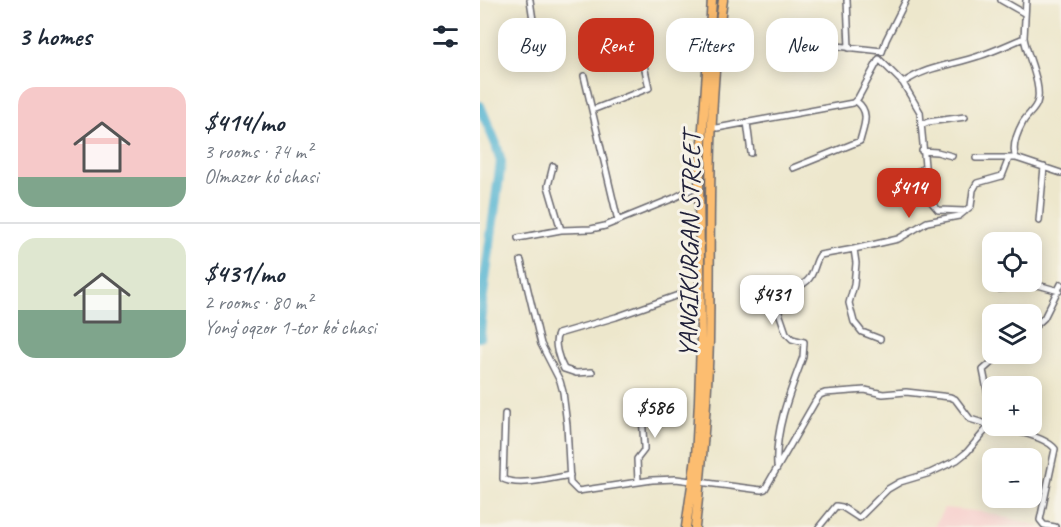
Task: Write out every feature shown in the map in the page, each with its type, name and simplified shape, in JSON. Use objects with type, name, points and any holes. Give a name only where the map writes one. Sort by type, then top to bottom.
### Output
[{"type":"main road","name":"YANGIKURGAN STREET","points":[[695,527],[701,287],[699,184],[712,0]]},
{"type":"main road","name":"YANGIKURGAN STREET","points":[[686,527],[696,481],[707,398],[711,126],[717,39],[723,0]]},
{"type":"street","points":[[530,0],[533,18]]},
{"type":"street","points":[[847,0],[849,48]]},
{"type":"street","points":[[711,126],[717,128],[847,105],[856,101],[879,59],[906,0]]},
{"type":"street","points":[[1001,0],[1024,13]]},
{"type":"street","points":[[777,465],[779,428],[805,345],[804,342],[792,339],[786,333],[773,295],[806,283],[813,274],[820,255],[898,239],[927,222],[959,216],[971,206],[977,183],[1002,176],[1012,158],[1013,146],[1024,120],[1036,107],[1038,99],[1037,85],[1026,52],[1024,38],[1026,0]]},
{"type":"street","points":[[903,82],[927,69],[982,56],[1024,38]]},
{"type":"street","points":[[838,48],[882,51]]},
{"type":"street","points":[[879,59],[903,82],[920,112],[928,198],[934,207],[944,211],[966,212]]},
{"type":"street","points":[[592,110],[649,88],[646,72]]},
{"type":"street","points":[[584,76],[618,221]]},
{"type":"street","points":[[793,168],[861,141],[866,117],[864,109],[856,101]]},
{"type":"street","points":[[921,125],[965,117]]},
{"type":"street","points":[[747,122],[751,153]]},
{"type":"street","points":[[922,151],[952,156]]},
{"type":"street","points":[[976,158],[1012,158],[1061,172]]},
{"type":"street","points":[[553,166],[548,186],[561,230]]},
{"type":"street","points":[[1039,221],[1044,167]]},
{"type":"street","points":[[909,176],[924,168]]},
{"type":"street","points":[[518,238],[561,230],[591,229],[618,221],[674,198],[699,184]]},
{"type":"street","points":[[854,249],[856,263],[854,285],[849,303],[854,322],[862,332],[879,339]]},
{"type":"street","points":[[521,261],[541,344],[561,381],[570,483],[578,490],[676,479],[761,490],[767,487],[777,465],[815,402],[820,395],[825,393],[865,390],[883,394],[906,392],[950,397],[955,399],[970,419],[982,422]]},
{"type":"street","points":[[1042,285],[1060,287],[1042,320]]},
{"type":"street","points":[[592,372],[576,373],[564,369],[556,345],[558,334],[701,287]]},
{"type":"street","points":[[984,376],[983,370],[990,364]]},
{"type":"street","points":[[635,396],[635,407],[642,415],[644,446],[644,450],[637,459],[638,482]]},
{"type":"street","points":[[505,414],[503,479],[509,482],[523,482],[570,475]]},
{"type":"street","points":[[819,527],[835,507],[839,506],[856,518],[860,518],[874,501],[900,482],[950,465],[982,436]]},
{"type":"street","points":[[1029,436],[1046,441],[1055,448],[1040,520],[1044,525],[1055,527]]},
{"type":"shaded area","points":[[944,508],[985,512],[1043,527],[934,527]]},
{"type":"waterway","points":[[480,106],[501,162],[482,302],[480,337]]}]
